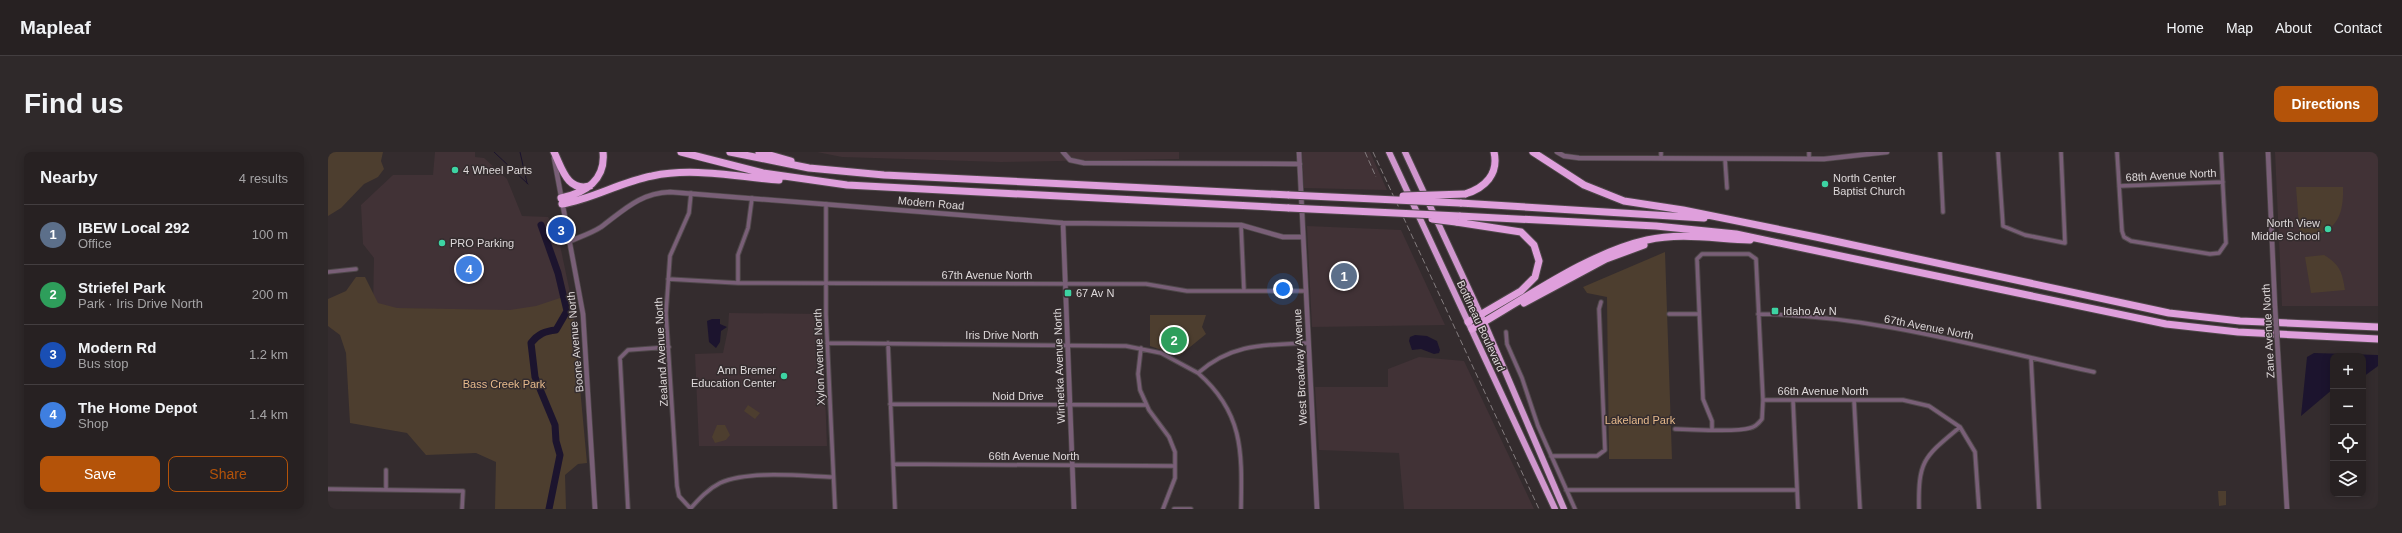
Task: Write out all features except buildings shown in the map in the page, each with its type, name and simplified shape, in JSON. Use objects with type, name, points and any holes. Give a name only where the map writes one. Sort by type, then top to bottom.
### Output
[{"type":"highway","points":[[554,152],[570,183],[583,187],[593,184]]},
{"type":"highway","points":[[561,201],[580,193],[593,184],[602,169],[603,152]]},
{"type":"highway","points":[[681,152],[763,174],[863,187]]},
{"type":"highway","points":[[730,152],[810,168],[896,175],[1685,216],[1752,224]]},
{"type":"highway","points":[[759,152],[810,168]]},
{"type":"highway","name":"Bottineau Boulevard","points":[[1390,152],[1555,509]]},
{"type":"highway","name":"Bottineau Boulevard","points":[[1405,152],[1483,319],[1564,509]]},
{"type":"highway","points":[[1329,197],[1465,194],[1480,188],[1488,180],[1495,167],[1494,152]]},
{"type":"highway","points":[[1533,152],[1584,185],[1614,197],[1752,224],[2168,313],[2240,321],[2378,327]]},
{"type":"highway","points":[[561,201],[576,202],[642,178],[673,173],[863,187],[1289,208],[1457,219],[1682,228],[1776,241],[2173,326],[2238,332],[2378,339]]},
{"type":"highway","points":[[1457,219],[1517,230],[1528,237],[1536,250],[1539,267],[1536,277],[1521,291],[1472,329]]},
{"type":"highway","points":[[1468,322],[1483,319],[1500,312],[1607,253],[1648,240],[1670,237],[1776,241]]},
{"type":"street","name":"Boone Avenue North","points":[[554,152],[561,201],[583,314],[595,509]]},
{"type":"street","points":[[1063,152],[1074,162],[1084,164],[1300,164]]},
{"type":"street","name":"West Broadway Avenue","points":[[1299,152],[1317,509]]},
{"type":"street","points":[[1557,152],[1564,156],[1579,158],[1725,159],[1844,159],[1887,152]]},
{"type":"street","points":[[1661,152],[1661,158]]},
{"type":"street","points":[[1809,152],[1809,159]]},
{"type":"street","points":[[1940,152],[1943,212]]},
{"type":"street","points":[[1998,152],[2003,226],[2025,235],[2065,243],[2061,152]]},
{"type":"street","points":[[2117,152],[2122,230],[2124,237],[2131,241],[2210,254],[2222,250],[2226,243],[2221,152]]},
{"type":"street","name":"Zane Avenue North","points":[[2268,152],[2275,307],[2288,509]]},
{"type":"street","points":[[1725,159],[1727,188]]},
{"type":"street","name":"68th Avenue North","points":[[2119,186],[2223,182]]},
{"type":"street","name":"Modern Road","points":[[570,241],[600,228],[636,199],[660,192],[691,193],[1063,223],[1241,225],[1284,237],[1303,237]]},
{"type":"street","name":"Zealand Avenue North","points":[[690,509],[679,496],[677,486],[666,313],[671,252],[689,213],[691,193]]},
{"type":"street","points":[[738,283],[738,255],[748,228],[752,198]]},
{"type":"street","name":"Xylon Avenue North","points":[[826,204],[827,343],[835,509]]},
{"type":"street","name":"Winnetka Avenue North","points":[[1063,223],[1074,509]]},
{"type":"street","points":[[1241,225],[1244,291]]},
{"type":"street","points":[[1712,429],[1712,421],[1703,399],[1697,259],[1702,254],[1748,254],[1756,259],[1763,400]]},
{"type":"street","points":[[328,272],[356,269]]},
{"type":"street","name":"67th Avenue North","points":[[668,279],[738,283],[1146,284],[1177,290],[1305,291]]},
{"type":"street","points":[[1551,456],[1597,456],[1605,450],[1599,310],[1601,302]]},
{"type":"street","points":[[1669,314],[1699,314]]},
{"type":"street","name":"67th Avenue North","points":[[1758,314],[1789,314],[1910,331],[2094,372]]},
{"type":"street","points":[[1506,332],[1507,344],[1551,456],[1575,509]]},
{"type":"street","name":"Iris Drive North","points":[[827,343],[1126,346],[1141,348],[1174,358],[1198,373],[1224,401],[1235,425],[1241,450],[1241,509]]},
{"type":"street","points":[[1198,373],[1224,354],[1245,347],[1308,343]]},
{"type":"street","points":[[888,344],[895,509]]},
{"type":"street","points":[[628,509],[620,358],[628,350],[669,347]]},
{"type":"street","points":[[1141,348],[1138,365],[1138,382],[1146,405],[1169,437],[1175,452],[1173,484],[1163,509]]},
{"type":"street","points":[[2031,358],[2039,509]]},
{"type":"street","name":"66th Avenue North","points":[[1675,429],[1745,429],[1755,426],[1762,419],[1763,400],[1903,400],[1921,403],[1937,411],[1960,427]]},
{"type":"street","points":[[1793,400],[1798,509]]},
{"type":"street","points":[[1854,400],[1860,509]]},
{"type":"street","name":"Noid Drive","points":[[890,404],[1146,405]]},
{"type":"street","points":[[1920,509],[1919,480],[1924,462],[1934,449],[1960,427],[1976,455],[1979,509]]},
{"type":"street","name":"66th Avenue North","points":[[893,464],[1175,466]]},
{"type":"street","points":[[386,470],[386,489]]},
{"type":"street","points":[[690,509],[710,489],[720,483],[742,477],[833,477]]},
{"type":"street","points":[[328,488],[463,491],[462,509]]},
{"type":"street","points":[[1566,490],[1797,490]]},
{"type":"street","points":[[1174,509],[1191,509]]},
{"type":"shaded area","points":[[435,152],[475,152],[475,157],[484,158],[507,179],[522,216],[548,217],[557,231],[572,302],[540,311],[373,308],[374,258],[363,244],[361,205],[393,175],[433,175]]},
{"type":"shaded area","points":[[817,152],[1179,152],[1179,159],[1001,162],[842,157]]},
{"type":"shaded area","points":[[1302,152],[1370,152],[1387,190],[1304,188]]},
{"type":"shaded area","name":"North View Middle School","points":[[2275,152],[2378,152],[2378,306],[2282,306]]},
{"type":"shaded area","points":[[1307,226],[1401,230],[1445,325],[1312,327]]},
{"type":"shaded area","points":[[729,313],[822,314],[827,446],[699,446],[695,354],[723,353],[728,329]]},
{"type":"shaded area","points":[[712,319],[720,319],[720,324],[727,327],[721,331],[720,342],[716,348],[709,342],[707,321]]},
{"type":"shaded area","points":[[1415,335],[1427,336],[1437,341],[1440,350],[1439,353],[1434,354],[1421,349],[1412,350],[1409,341],[1410,337]]},
{"type":"shaded area","points":[[2314,353],[2330,354],[2330,392],[2301,416],[2307,357]]},
{"type":"shaded area","points":[[2366,355],[2378,355],[2378,366],[2366,375]]},
{"type":"shaded area","points":[[1419,357],[1464,361],[1534,509],[1404,509],[1399,453],[1319,450],[1315,387],[1388,387],[1388,369]]},
{"type":"green space","points":[[328,152],[383,152],[381,161],[384,169],[378,177],[364,184],[341,208],[328,216]]},
{"type":"green space","points":[[2296,187],[2343,187],[2343,199],[2339,217],[2335,224],[2329,229],[2312,237],[2300,239]]},
{"type":"green space","name":"Lakeland Park","points":[[1665,252],[1672,459],[1609,459],[1607,297],[1587,293],[1583,287]]},
{"type":"green space","points":[[2324,255],[2337,265],[2343,278],[2345,290],[2311,293],[2305,257]]},
{"type":"green space","name":"Bass Creek Park","points":[[356,277],[365,277],[378,303],[397,308],[510,310],[536,306],[560,298],[572,302],[587,463],[578,464],[565,475],[566,509],[495,509],[496,462],[476,453],[426,455],[407,433],[350,423],[346,353],[340,335],[328,326],[328,299],[346,291]]},
{"type":"green space","points":[[1150,315],[1206,315],[1202,327],[1206,334],[1179,356],[1150,346]]},
{"type":"green space","points":[[748,405],[760,413],[755,419],[744,411]]},
{"type":"green space","points":[[717,425],[725,425],[730,435],[726,440],[715,443],[712,437]]},
{"type":"green space","points":[[2218,491],[2226,491],[2226,505],[2219,506]]},
{"type":"waterway","points":[[494,152],[528,184]]},
{"type":"waterway","points":[[520,152],[527,183]]},
{"type":"waterway","points":[[541,225],[558,273],[567,311],[556,330],[548,331],[536,337],[531,343],[535,377],[555,425],[556,441],[560,455],[549,509]]},
{"type":"railway","points":[[1365,152],[1376,177]]},
{"type":"railway","points":[[1373,152],[1539,509]]},
{"type":"place","name":"4 Wheel Parts","points":[[455,170]]},
{"type":"place","name":"North Center Baptist Church","points":[[1825,184]]},
{"type":"place","name":"North View Middle School","points":[[2328,229]]},
{"type":"place","name":"Modern Rd","points":[[561,230]]},
{"type":"place","name":"PRO Parking","points":[[442,243]]},
{"type":"place","name":"The Home Depot","points":[[469,269]]},
{"type":"place","name":"IBEW Local 292","points":[[1344,276]]},
{"type":"place","name":"67 Av N","points":[[1068,293]]},
{"type":"place","name":"Idaho Av N","points":[[1775,311]]},
{"type":"place","name":"Striefel Park","points":[[1174,340]]},
{"type":"place","name":"Ann Bremer Education Center","points":[[784,376]]}]
